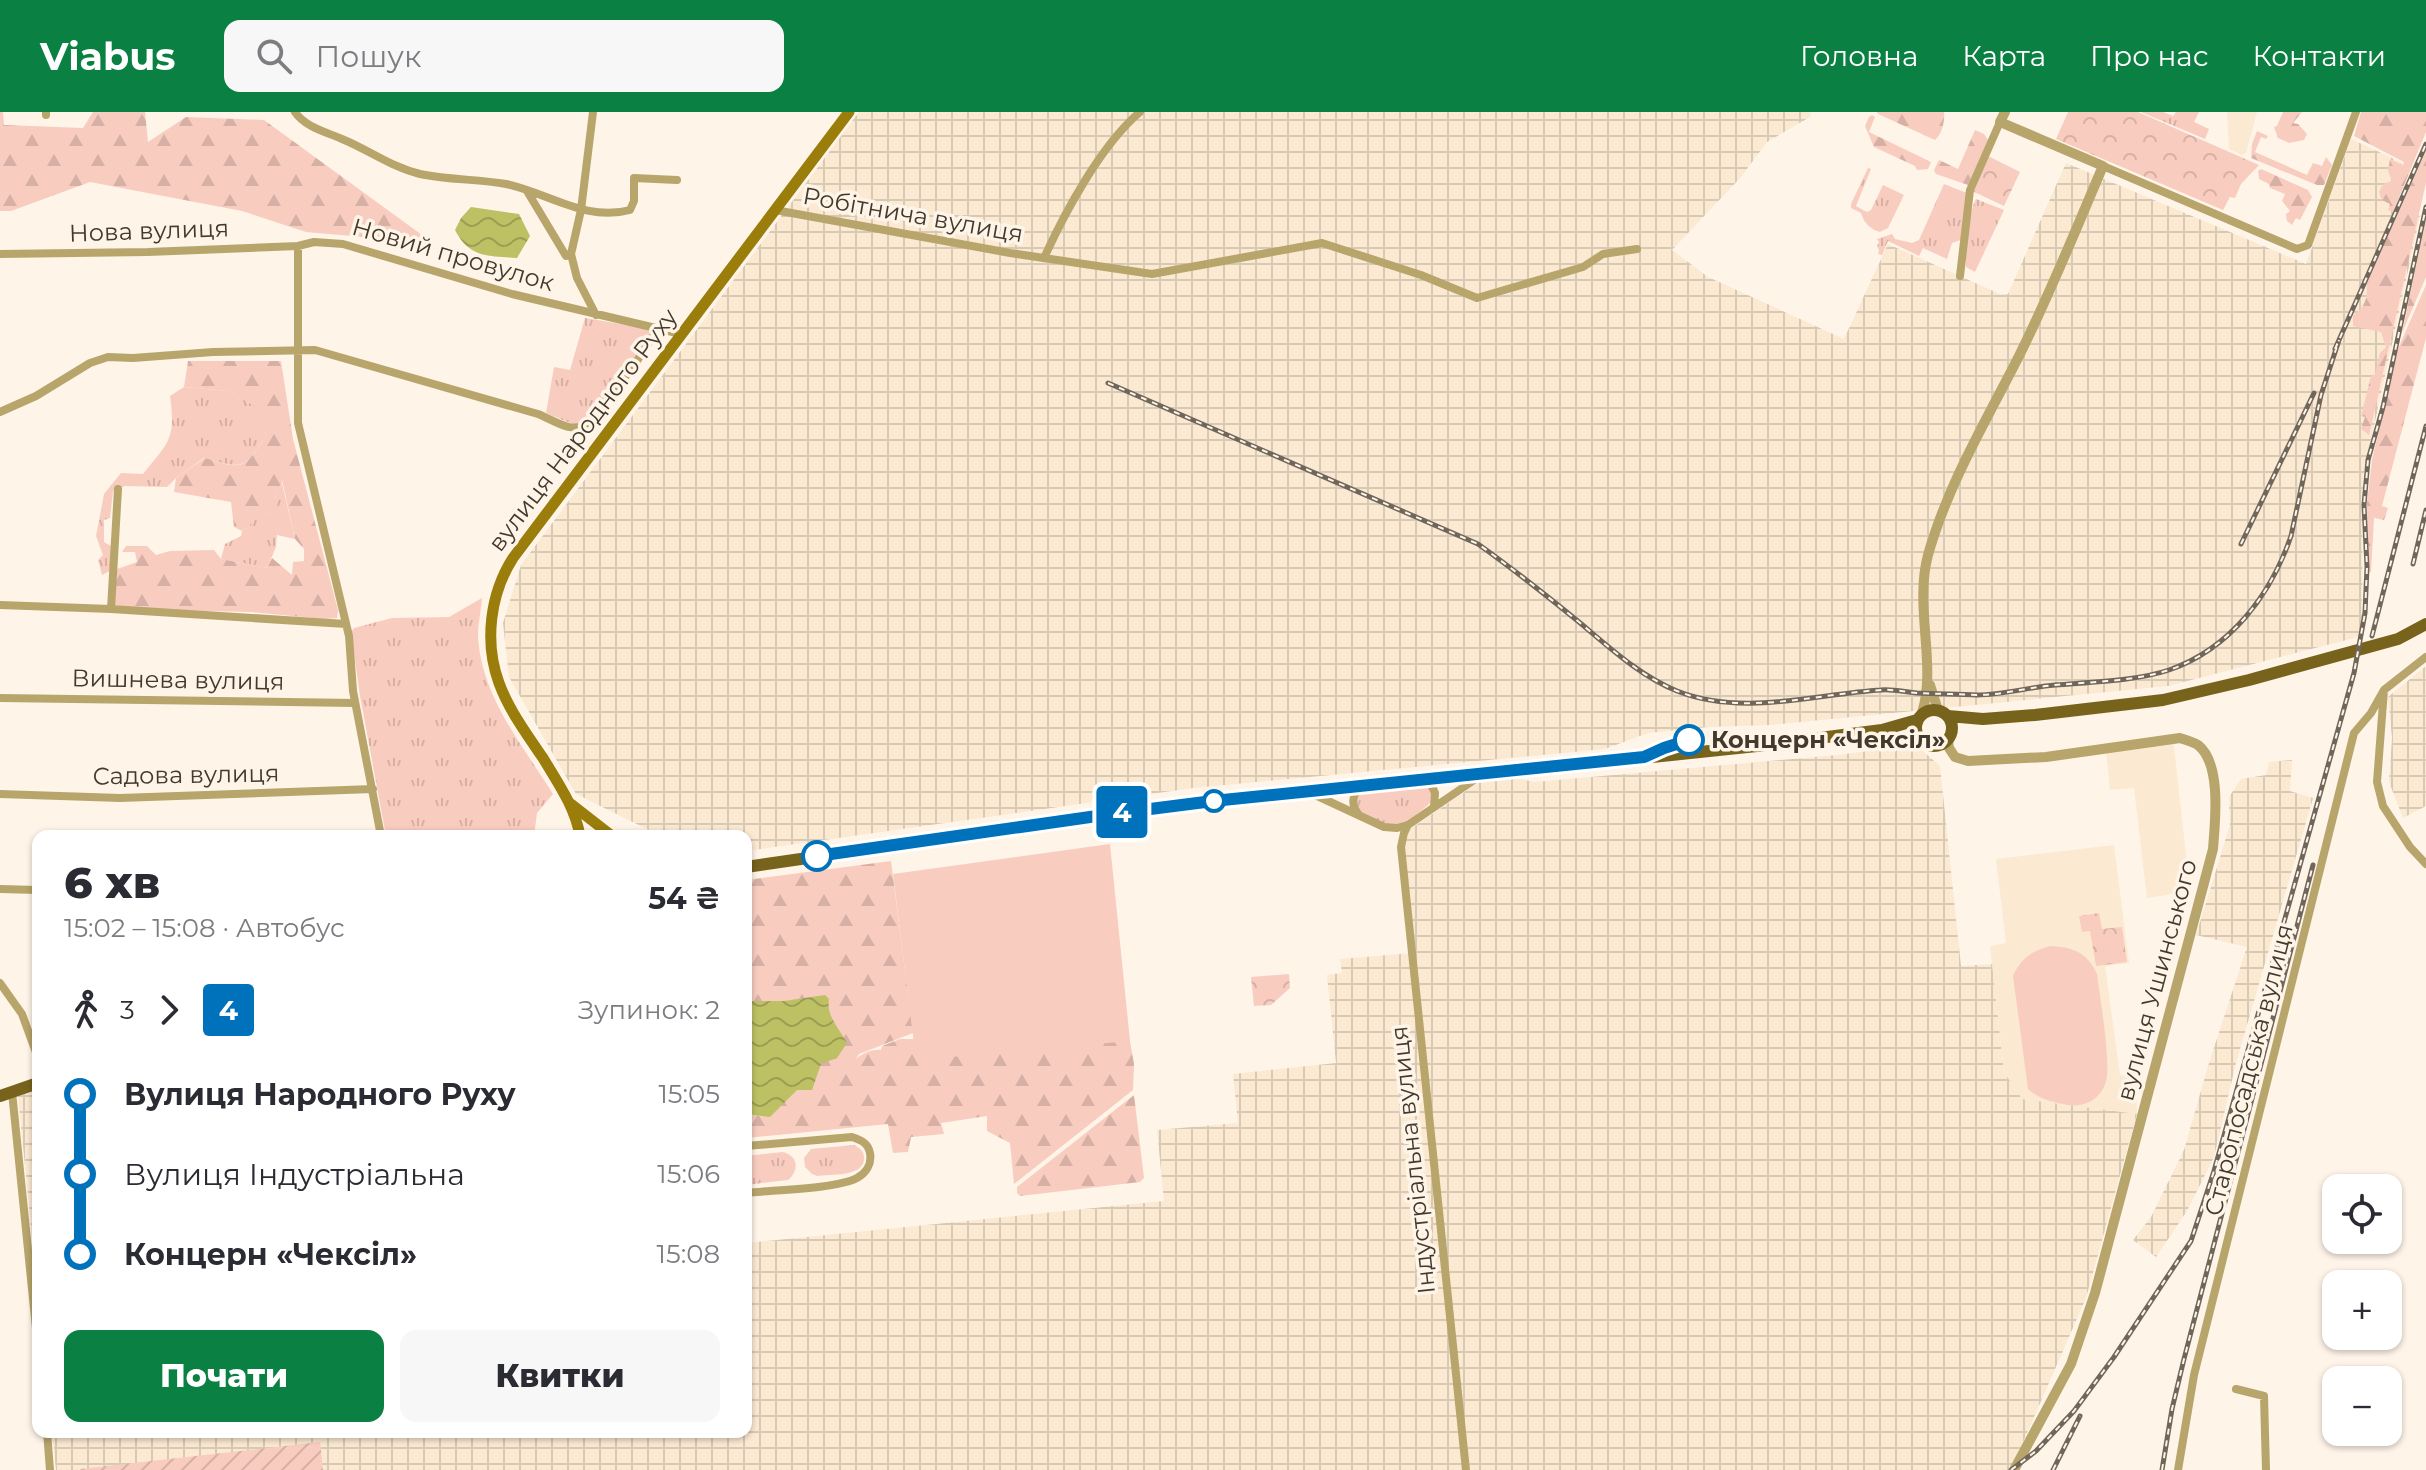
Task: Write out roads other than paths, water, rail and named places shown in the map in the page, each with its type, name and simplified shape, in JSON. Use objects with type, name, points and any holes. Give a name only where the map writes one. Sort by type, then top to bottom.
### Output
[{"type":"main road","name":"вулиця Народного Руху","points":[[579,830],[570,803],[520,724],[499,683],[491,650],[491,623],[503,573],[849,112]]},
{"type":"main road","points":[[752,866],[1111,814],[1757,746],[1889,729],[1930,710],[1983,719],[2163,700],[2398,639],[2426,624]]},
{"type":"main road","points":[[1943,713],[1952,724],[1950,736]]},
{"type":"main road","points":[[1920,717],[1915,727],[1916,735],[1929,746],[1939,745],[1983,719]]},
{"type":"main road","points":[[1889,729],[1916,735]]},
{"type":"main road","name":"вулиця Народного Руху","points":[[570,803],[604,830]]},
{"type":"main road","points":[[6,1094],[32,1085]]},
{"type":"street","points":[[295,112],[301,121],[391,165],[421,174],[507,185],[581,210],[620,213],[630,210],[634,201],[634,178],[677,180]]},
{"type":"street","points":[[593,112],[581,210],[571,254],[577,278],[596,315]]},
{"type":"street","name":"Робітнича вулиця","points":[[1044,258],[1059,226],[1100,158],[1140,112]]},
{"type":"street","points":[[1960,276],[1970,190],[2003,117],[2103,166],[2297,249],[2308,245],[2356,112]]},
{"type":"street","points":[[1920,717],[1928,679],[1923,590],[1940,513],[2021,352],[2103,166]]},
{"type":"street","points":[[527,191],[566,256],[571,254]]},
{"type":"street","name":"Робітнича вулиця","points":[[775,210],[1152,274],[1322,243],[1421,275],[1477,298],[1583,267],[1603,254],[1637,249]]},
{"type":"street","name":"Новий провулок","points":[[298,246],[314,242],[343,244],[512,294],[681,334]]},
{"type":"street","points":[[298,246],[298,423],[349,636],[355,703],[380,830]]},
{"type":"street","name":"Нова вулиця","points":[[0,254],[298,246]]},
{"type":"street","points":[[0,412],[36,396],[90,363],[108,357],[299,349],[315,350],[578,428],[585,425],[631,370],[658,329]]},
{"type":"street","points":[[111,609],[118,489]]},
{"type":"street","points":[[0,605],[346,624]]},
{"type":"street","name":"Старопосадська вулиця","points":[[2178,1470],[2194,1375],[2354,733],[2371,713],[2384,690],[2426,657]]},
{"type":"street","points":[[1928,679],[1943,713]]},
{"type":"street","points":[[2384,690],[2377,782],[2383,806],[2410,847],[2426,864]]},
{"type":"street","name":"Вишнева вулиця","points":[[0,698],[355,703]]},
{"type":"street","name":"вулиця Ушинського","points":[[1950,736],[1949,748],[1955,757],[1968,761],[2046,757],[2180,738],[2198,745],[2214,781],[2213,849],[2095,1293],[2071,1364],[2014,1470]]},
{"type":"street","points":[[1384,827],[1408,825],[1484,774]]},
{"type":"street","points":[[1429,780],[1435,793],[1434,806]]},
{"type":"street","points":[[1358,787],[1353,803],[1361,817]]},
{"type":"street","name":"Садова вулиця","points":[[0,794],[120,798],[373,789]]},
{"type":"street","points":[[1308,792],[1384,827],[1401,847]]},
{"type":"street","name":"Індустріальна вулиця","points":[[1408,825],[1401,847],[1466,1470]]},
{"type":"street","points":[[0,889],[32,890]]},
{"type":"street","points":[[0,983],[22,1014],[32,1042]]},
{"type":"street","points":[[6,1094],[32,1300]]},
{"type":"street","points":[[752,1145],[852,1137],[868,1147],[870,1161],[862,1175],[844,1183],[752,1192]]},
{"type":"street","points":[[2236,1389],[2264,1396],[2266,1470]]},
{"type":"street","points":[[47,1438],[50,1470]]},
{"type":"water","points":[[471,207],[519,214],[530,236],[517,258],[481,254],[467,246],[455,230]]},
{"type":"water","points":[[825,995],[829,999],[831,1016],[847,1043],[837,1058],[821,1064],[812,1090],[797,1090],[770,1117],[752,1115],[752,1001],[784,1001]]},
{"type":"railway","points":[[2335,349],[2426,144]]},
{"type":"railway","points":[[2011,1470],[2036,1451],[2074,1411],[2191,1241],[2214,1171],[2354,673],[2365,613],[2367,567],[2364,505],[2368,460],[2383,407],[2426,207]]},
{"type":"railway","points":[[1108,383],[1478,544],[1625,660],[1677,691],[1702,699],[1753,703],[1886,690],[1987,695],[2156,674],[2191,661],[2229,634],[2260,599],[2283,558],[2291,536],[2321,395],[2339,340]]},
{"type":"railway","points":[[2241,544],[2314,393]]},
{"type":"railway","points":[[2372,636],[2426,426]]},
{"type":"railway","points":[[2413,564],[2426,510]]},
{"type":"railway","points":[[2162,1470],[2184,1359],[2313,865]]},
{"type":"railway","points":[[2053,1470],[2080,1416]]},
{"type":"place","name":"Концерн «Чексіл»","points":[[1689,740]]}]
